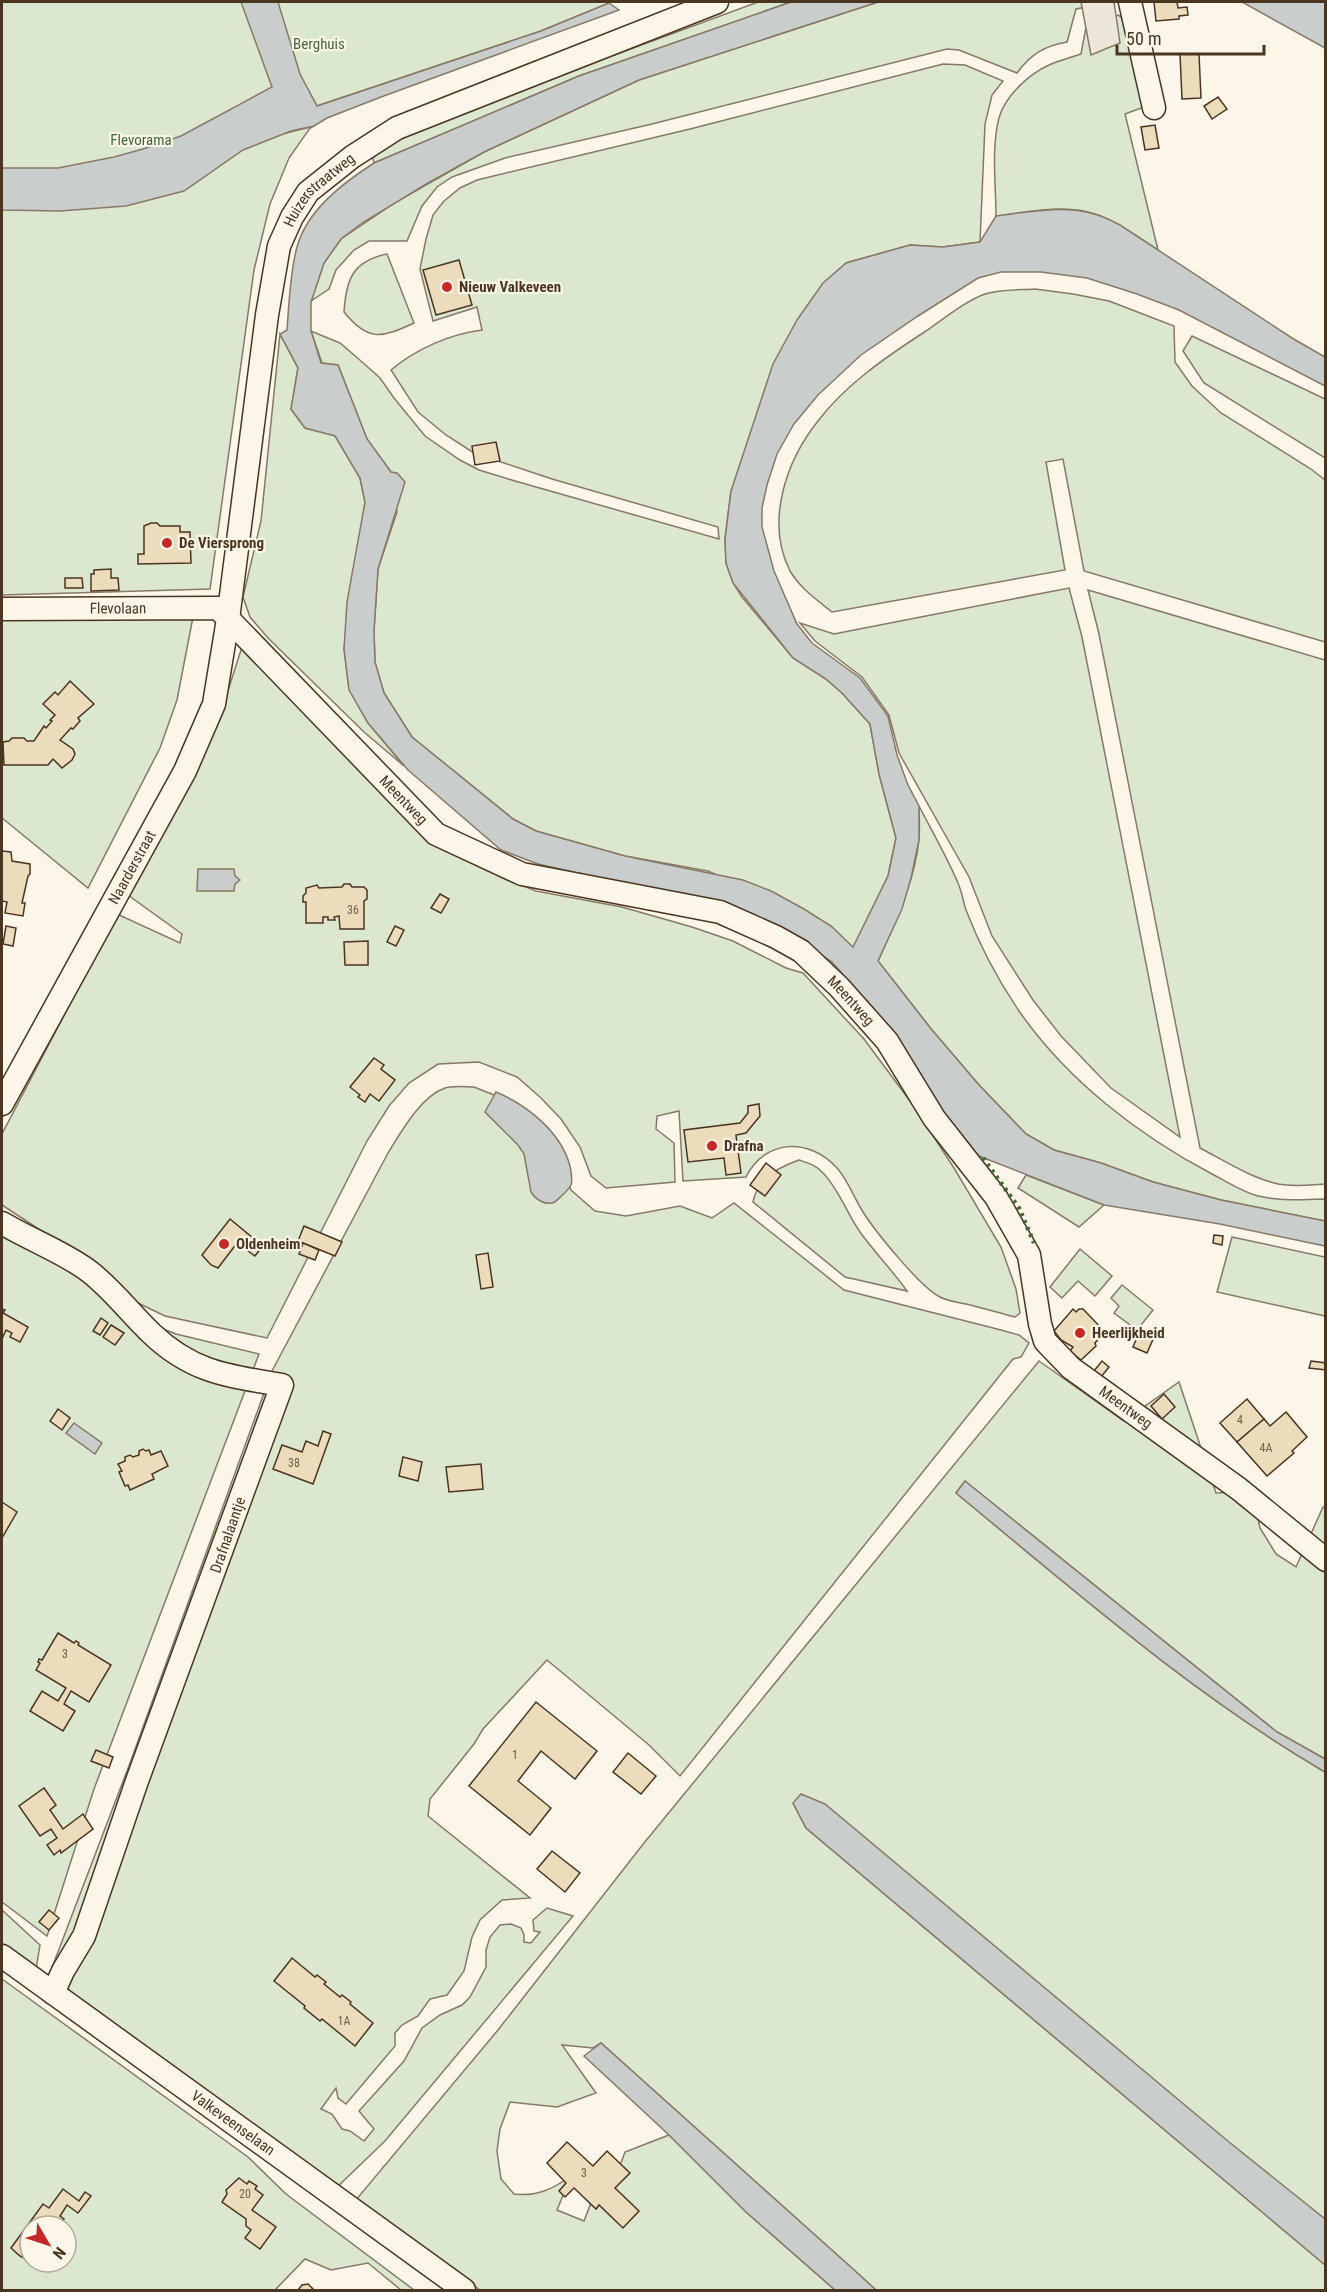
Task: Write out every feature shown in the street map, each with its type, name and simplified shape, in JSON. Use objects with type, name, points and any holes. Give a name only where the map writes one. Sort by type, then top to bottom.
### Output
[{"type":"street","name":"Huizerstraatweg","points":[[228,619],[267,315],[279,246],[292,217],[308,192],[352,157],[397,128],[717,2]]},
{"type":"street","points":[[1130,2],[1155,108]]},
{"type":"street","name":"Flevolaan","points":[[2,609],[218,608],[228,619]]},
{"type":"street","name":"Naarderstraat","points":[[2,1104],[184,771],[214,704],[228,619]]},
{"type":"street","name":"Meentweg","points":[[228,619],[436,834],[522,873],[720,912],[801,951],[839,987],[887,1041],[934,1118],[996,1197],[1029,1255],[1040,1324],[1045,1341],[1071,1368],[1239,1489],[1326,1560]]},
{"type":"street","name":"Drafnalaantje","points":[[2,1223],[91,1273],[153,1336],[183,1359],[199,1368],[218,1374],[282,1385],[137,1781],[88,1925],[53,1993]]},
{"type":"street","name":"Valkeveenselaan","points":[[2,1956],[464,2290]]},
{"type":"green space","name":"Flevorama","points":[[2,2],[609,3],[541,31],[317,106],[309,91],[286,133],[314,126],[310,128],[289,158],[270,204],[254,270],[210,589],[2,595]]},
{"type":"green space","points":[[758,2],[791,2],[579,76],[374,163],[372,155],[430,123]]},
{"type":"green space","points":[[878,2],[1113,2],[1076,9],[1067,42],[1039,52],[1017,73],[959,50],[947,49],[652,124],[505,158],[452,177],[437,187],[422,206],[407,241],[369,241],[354,250],[336,270],[329,289],[311,301],[324,263],[341,239],[396,202],[484,152],[639,80]]},
{"type":"green space","points":[[1118,15],[1123,18],[1144,107],[1125,114],[1158,250],[1114,222],[1086,211],[1061,209],[996,216],[995,142],[1002,110],[1012,94],[1041,69],[1081,54],[1086,27]]},
{"type":"green space","points":[[943,64],[965,65],[1003,81],[992,95],[985,124],[980,242],[943,247],[910,245],[846,263],[731,491],[725,539],[726,563],[733,583],[742,597],[793,658],[826,679],[870,724],[879,774],[896,838],[888,876],[853,948],[831,926],[708,871],[625,856],[536,831],[513,819],[412,737],[384,693],[375,662],[374,631],[378,569],[397,512],[391,472],[367,439],[338,365],[322,363],[311,331],[340,343],[380,378],[425,436],[479,470],[719,539],[718,527],[552,479],[474,453],[446,435],[418,412],[391,370],[411,355],[434,344],[458,335],[482,330],[477,307],[433,321],[420,269],[433,215],[444,201],[460,188],[477,180],[690,129]]},
{"type":"green space","points":[[387,254],[414,323],[384,334],[368,333],[344,312],[347,290],[359,267],[366,261]]},
{"type":"green space","points":[[1035,289],[1109,301],[1174,326],[1175,362],[1192,386],[1221,413],[1325,480],[1325,642],[1084,571],[1063,459],[1046,462],[1065,570],[832,612],[799,583],[790,571],[783,552],[779,533],[779,513],[788,473],[818,421],[841,395],[867,372],[961,306],[991,292]]},
{"type":"green space","points":[[280,334],[298,368],[291,409],[305,428],[335,435],[360,478],[365,502],[344,649],[349,689],[368,723],[404,766],[364,732],[268,638],[250,617],[243,597],[261,521]]},
{"type":"green space","points":[[1192,336],[1325,399],[1325,458],[1204,383],[1183,351]]},
{"type":"green space","points":[[1069,588],[1082,637],[1180,1137],[1111,1088],[1061,1036],[1033,1000],[992,936],[969,877],[899,753],[889,715],[862,677],[815,641],[800,623],[834,634]]},
{"type":"green space","points":[[1088,590],[1325,660],[1325,1184],[1302,1186],[1278,1184],[1238,1169],[1200,1148],[1099,634]]},
{"type":"green space","points":[[193,617],[177,700],[160,748],[88,888],[2,818],[2,620]]},
{"type":"green space","points":[[242,647],[281,688],[506,879],[536,891],[622,907],[692,927],[733,941],[786,968],[803,973],[864,1039],[913,1105],[954,1168],[1001,1247],[1016,1289],[1020,1313],[1015,1317],[946,1300],[931,1291],[898,1258],[877,1232],[837,1168],[814,1151],[801,1147],[776,1149],[764,1155],[754,1164],[746,1177],[683,1181],[679,1111],[657,1116],[656,1129],[674,1143],[675,1182],[606,1188],[591,1176],[580,1147],[561,1119],[541,1098],[517,1077],[479,1062],[438,1064],[409,1083],[389,1106],[367,1141],[267,1338],[165,1316],[138,1303],[100,1269],[2,1205],[2,1134],[117,914],[180,943],[182,934],[128,895],[216,728]]},
{"type":"green space","points":[[919,806],[954,873],[971,923],[996,974],[1019,1011],[1059,1060],[1106,1104],[1184,1159],[1258,1196],[1299,1200],[1325,1199],[1325,1221],[1221,1200],[1153,1182],[1101,1163],[1054,1150],[1026,1134],[979,1085],[878,961],[913,871],[919,839]]},
{"type":"green space","points":[[452,1087],[474,1087],[504,1099],[559,1159],[571,1190],[595,1211],[626,1216],[680,1206],[712,1218],[734,1203],[844,1290],[1019,1335],[1029,1343],[1021,1357],[1013,1359],[680,1776],[649,1745],[547,1660],[483,1729],[474,1744],[430,1799],[428,1816],[530,1898],[502,1900],[480,1920],[472,1937],[464,1971],[447,1995],[430,1999],[418,2016],[402,2025],[395,2033],[395,2046],[346,2104],[338,2098],[336,2088],[321,2109],[332,2114],[342,2129],[350,2131],[364,2141],[374,2129],[359,2111],[404,2061],[422,2028],[440,2015],[462,2005],[470,1997],[486,1967],[486,1950],[490,1937],[500,1925],[511,1924],[521,1928],[524,1942],[531,1943],[540,1932],[534,1931],[533,1920],[547,1908],[573,1916],[385,2141],[335,2189],[45,1986],[130,1763],[272,1371],[405,1125],[436,1092]]},
{"type":"green space","points":[[799,1160],[818,1168],[829,1179],[860,1232],[907,1291],[845,1277],[753,1202],[764,1180],[783,1167]]},
{"type":"green space","points":[[1026,1175],[1104,1205],[1079,1227],[1018,1188]]},
{"type":"green space","points":[[2,1229],[59,1260],[138,1319],[176,1334],[259,1354],[94,1789],[47,1936],[2,1902]]},
{"type":"green space","points":[[1232,1237],[1325,1257],[1325,1316],[1217,1292]]},
{"type":"green space","points":[[1080,1249],[1112,1276],[1095,1296],[1078,1281],[1062,1298],[1050,1287]]},
{"type":"green space","points":[[1122,1285],[1153,1310],[1137,1330],[1114,1313],[1119,1306],[1111,1298]]},
{"type":"green space","points":[[1039,1361],[1124,1421],[1179,1382],[1216,1493],[1252,1491],[1260,1528],[1276,1554],[1296,1567],[1323,1507],[1325,1507],[1325,1759],[1277,1732],[965,1481],[956,1493],[1090,1604],[1181,1675],[1276,1742],[1325,1772],[1325,2219],[793,1803],[806,1828],[1325,2265],[1325,2290],[876,2290],[601,2043],[593,2048],[562,2045],[596,2093],[557,2107],[510,2102],[500,2129],[497,2151],[501,2179],[514,2194],[544,2191],[571,2176],[557,2210],[584,2221],[599,2182],[612,2187],[625,2152],[669,2135],[746,2212],[835,2290],[480,2290],[355,2201],[498,2030],[644,1843]]},
{"type":"green space","points":[[2,1910],[40,1945],[36,1969],[2,1943]]},
{"type":"green space","points":[[2,1979],[248,2157],[286,2194],[414,2290],[401,2290],[368,2263],[331,2270],[305,2259],[275,2290],[2,2290]]},
{"type":"shaded area","points":[[241,2],[278,2],[300,74],[317,106],[541,31],[609,3],[619,10],[381,97],[327,118],[314,126],[291,131],[243,150],[184,191],[126,206],[60,211],[2,210],[2,168],[58,168],[143,149],[181,136],[272,87]]},
{"type":"shaded area","points":[[791,2],[878,2],[639,80],[484,152],[362,223],[341,239],[324,263],[311,302],[311,331],[321,363],[338,365],[367,439],[391,472],[397,473],[405,482],[378,569],[374,631],[375,662],[384,693],[412,737],[513,819],[536,831],[625,856],[743,880],[771,891],[804,909],[831,926],[853,947],[888,876],[896,838],[879,774],[870,724],[826,679],[793,658],[733,583],[726,563],[725,539],[731,491],[773,364],[797,320],[823,283],[846,263],[910,245],[943,247],[980,242],[996,216],[1045,210],[1070,210],[1097,215],[1120,225],[1292,338],[1325,357],[1325,386],[1179,310],[1137,294],[1087,278],[1041,272],[1001,272],[978,278],[918,316],[861,355],[818,395],[794,424],[777,454],[762,508],[762,527],[774,571],[797,624],[812,643],[860,678],[888,716],[897,755],[919,806],[919,840],[911,878],[902,909],[878,961],[932,1030],[979,1085],[1026,1134],[1054,1150],[1101,1163],[1153,1182],[1221,1200],[1325,1221],[1325,1246],[1220,1224],[1104,1205],[979,1156],[953,1127],[901,1045],[872,1007],[832,962],[791,935],[751,913],[538,864],[501,850],[408,770],[368,723],[349,690],[344,649],[347,602],[365,502],[360,478],[335,436],[305,428],[291,409],[298,368],[280,334],[287,330],[290,288],[297,247],[309,221],[318,209],[350,179],[374,163],[579,76]]},
{"type":"shaded area","points":[[1081,2],[1114,2],[1120,43],[1091,55]]},
{"type":"shaded area","points":[[1242,2],[1325,2],[1325,48]]},
{"type":"shaded area","points":[[198,869],[234,869],[235,876],[240,880],[235,884],[234,891],[197,891]]},
{"type":"shaded area","points":[[496,1092],[531,1112],[551,1131],[566,1154],[572,1183],[555,1202],[545,1203],[533,1195],[524,1154],[485,1112]]},
{"type":"shaded area","points":[[74,1423],[102,1443],[95,1454],[66,1433]]},
{"type":"shaded area","points":[[965,1481],[1277,1732],[1325,1759],[1325,1772],[1228,1709],[1090,1604],[956,1493]]},
{"type":"shaded area","points":[[801,1794],[825,1804],[1229,2142],[1325,2219],[1325,2265],[806,1828],[793,1803]]},
{"type":"shaded area","points":[[601,2043],[876,2290],[835,2290],[746,2212],[669,2135],[584,2056]]},
{"type":"building","points":[[1154,2],[1177,2],[1178,8],[1187,7],[1188,15],[1179,16],[1179,19],[1156,21]]},
{"type":"building","points":[[1180,54],[1199,54],[1201,98],[1182,99]]},
{"type":"building","points":[[1218,97],[1227,109],[1212,119],[1204,106]]},
{"type":"building","points":[[1155,125],[1159,148],[1145,150],[1141,127]]},
{"type":"building","name":"Nieuw Valkeveen","points":[[459,260],[472,305],[436,315],[423,270]]},
{"type":"building","points":[[496,442],[500,461],[475,465],[472,446]]},
{"type":"building","name":"De Viersprong","points":[[157,523],[160,526],[180,526],[180,532],[190,532],[191,563],[138,564],[138,554],[144,554],[144,526]]},
{"type":"building","points":[[111,569],[111,578],[118,578],[119,590],[91,591],[91,574],[94,574],[94,570]]},
{"type":"building","points":[[65,578],[82,578],[83,588],[65,588]]},
{"type":"building","points":[[70,681],[94,704],[78,718],[80,721],[60,740],[73,749],[75,754],[72,760],[62,768],[53,759],[48,765],[4,765],[3,742],[12,738],[34,741],[55,715],[43,704],[55,692],[58,695]]},
{"type":"building","points":[[2,851],[11,852],[12,861],[30,864],[30,874],[22,903],[25,903],[23,916],[5,913],[7,902],[2,901]]},
{"type":"building","points":[[344,884],[364,887],[367,890],[367,899],[364,901],[364,929],[340,929],[339,916],[334,917],[335,920],[323,917],[323,923],[306,923],[306,902],[303,902],[303,896],[306,888],[317,885],[319,888],[342,887]]},
{"type":"building","points":[[440,894],[449,899],[441,913],[431,908]]},
{"type":"building","points":[[6,926],[16,928],[13,946],[3,944]]},
{"type":"building","points":[[395,926],[404,930],[396,946],[387,942]]},
{"type":"building","points":[[368,941],[368,965],[345,965],[344,942]]},
{"type":"building","points":[[374,1058],[384,1065],[381,1069],[395,1080],[379,1101],[370,1094],[365,1102],[350,1087]]},
{"type":"building","name":"Drafna","points":[[759,1104],[760,1116],[746,1133],[736,1135],[741,1173],[726,1175],[724,1158],[688,1162],[684,1130],[740,1123],[748,1113],[748,1106]]},
{"type":"building","points":[[766,1163],[781,1175],[765,1196],[750,1185]]},
{"type":"building","name":"Oldenheim","points":[[230,1219],[259,1243],[257,1244],[261,1248],[255,1256],[237,1243],[218,1268],[211,1265],[202,1255]]},
{"type":"building","points":[[304,1226],[342,1242],[335,1256],[298,1241]]},
{"type":"building","points":[[1214,1235],[1223,1236],[1222,1245],[1213,1243]]},
{"type":"building","points":[[303,1243],[319,1250],[315,1260],[299,1254]]},
{"type":"building","points":[[488,1253],[493,1287],[481,1289],[476,1255]]},
{"type":"building","points":[[2,1309],[5,1310],[3,1313],[28,1327],[20,1342],[10,1337],[12,1333],[6,1330],[2,1339]]},
{"type":"building","name":"Heerlijkheid","points":[[1073,1309],[1076,1312],[1083,1309],[1105,1332],[1095,1343],[1096,1346],[1081,1360],[1070,1351],[1073,1347],[1061,1340],[1054,1331]]},
{"type":"building","points":[[101,1318],[108,1323],[100,1335],[93,1331]]},
{"type":"building","points":[[111,1325],[124,1333],[115,1345],[103,1337]]},
{"type":"building","points":[[1140,1330],[1154,1337],[1147,1353],[1133,1347]]},
{"type":"building","points":[[1102,1361],[1109,1367],[1101,1377],[1094,1371]]},
{"type":"building","points":[[1311,1361],[1326,1363],[1326,1370],[1309,1368]]},
{"type":"building","points":[[1164,1394],[1175,1407],[1162,1419],[1151,1406]]},
{"type":"building","points":[[1247,1399],[1264,1419],[1237,1442],[1220,1423]]},
{"type":"building","points":[[58,1409],[70,1418],[62,1430],[50,1421]]},
{"type":"building","points":[[1286,1412],[1307,1437],[1292,1451],[1294,1453],[1267,1476],[1237,1442],[1264,1419],[1270,1426]]},
{"type":"building","points":[[323,1431],[331,1434],[313,1484],[273,1469],[282,1445],[302,1452],[306,1441],[318,1446]]},
{"type":"building","points":[[149,1450],[151,1455],[161,1451],[168,1466],[152,1474],[154,1479],[130,1490],[128,1485],[125,1486],[118,1464],[125,1461],[125,1457],[139,1455],[139,1451]]},
{"type":"building","points":[[403,1457],[422,1462],[418,1481],[399,1476]]},
{"type":"building","points":[[481,1464],[483,1489],[449,1492],[446,1467]]},
{"type":"building","points":[[2,1502],[17,1512],[2,1538]]},
{"type":"building","points":[[58,1633],[74,1643],[76,1641],[78,1645],[111,1665],[89,1702],[71,1691],[64,1704],[75,1711],[63,1731],[30,1711],[42,1691],[58,1701],[66,1688],[36,1670],[40,1663],[39,1659],[42,1660]]},
{"type":"building","points":[[536,1702],[597,1751],[575,1779],[541,1751],[518,1781],[551,1808],[530,1835],[469,1786]]},
{"type":"building","points":[[96,1750],[113,1757],[109,1768],[91,1761]]},
{"type":"building","points":[[628,1753],[656,1776],[641,1794],[613,1772]]},
{"type":"building","points":[[44,1788],[56,1805],[50,1810],[63,1829],[83,1814],[93,1829],[61,1853],[60,1850],[54,1855],[47,1845],[57,1838],[51,1829],[40,1836],[19,1806]]},
{"type":"building","points":[[552,1851],[580,1873],[565,1892],[537,1869]]},
{"type":"building","points":[[49,1910],[59,1918],[49,1930],[39,1922]]},
{"type":"building","points":[[292,1958],[315,1977],[317,1975],[326,1982],[324,1984],[340,1997],[342,1995],[351,2002],[350,2004],[373,2023],[355,2046],[322,2019],[320,2021],[274,1981]]},
{"type":"building","points":[[567,2142],[593,2166],[607,2151],[630,2173],[615,2188],[639,2211],[623,2228],[599,2205],[596,2209],[574,2188],[565,2197],[559,2191],[566,2183],[547,2163]]},
{"type":"building","points":[[239,2178],[247,2184],[249,2181],[257,2186],[255,2189],[263,2195],[252,2210],[276,2227],[260,2249],[245,2238],[251,2230],[246,2226],[246,2219],[222,2202],[227,2194],[226,2190]]},
{"type":"building","points":[[63,2189],[79,2201],[85,2192],[91,2196],[78,2213],[67,2205],[61,2214],[36,2214],[43,2204],[49,2208]]},
{"type":"building","points":[[18,2238],[18,2254],[11,2248]]},
{"type":"building","points":[[308,2284],[314,2290],[298,2290],[302,2285]]},
{"type":"hedge","points":[[983,1158],[1019,1208],[1034,1243]]},
{"type":"place","name":"Nieuw Valkeveen","points":[[447,287]]},
{"type":"place","name":"De Viersprong","points":[[167,543]]},
{"type":"place","name":"Drafna","points":[[712,1146]]},
{"type":"place","name":"Oldenheim","points":[[224,1244]]},
{"type":"place","name":"Heerlijkheid","points":[[1080,1333]]},
{"type":"park label","name":"Berghuis","points":[[319,44]]}]
